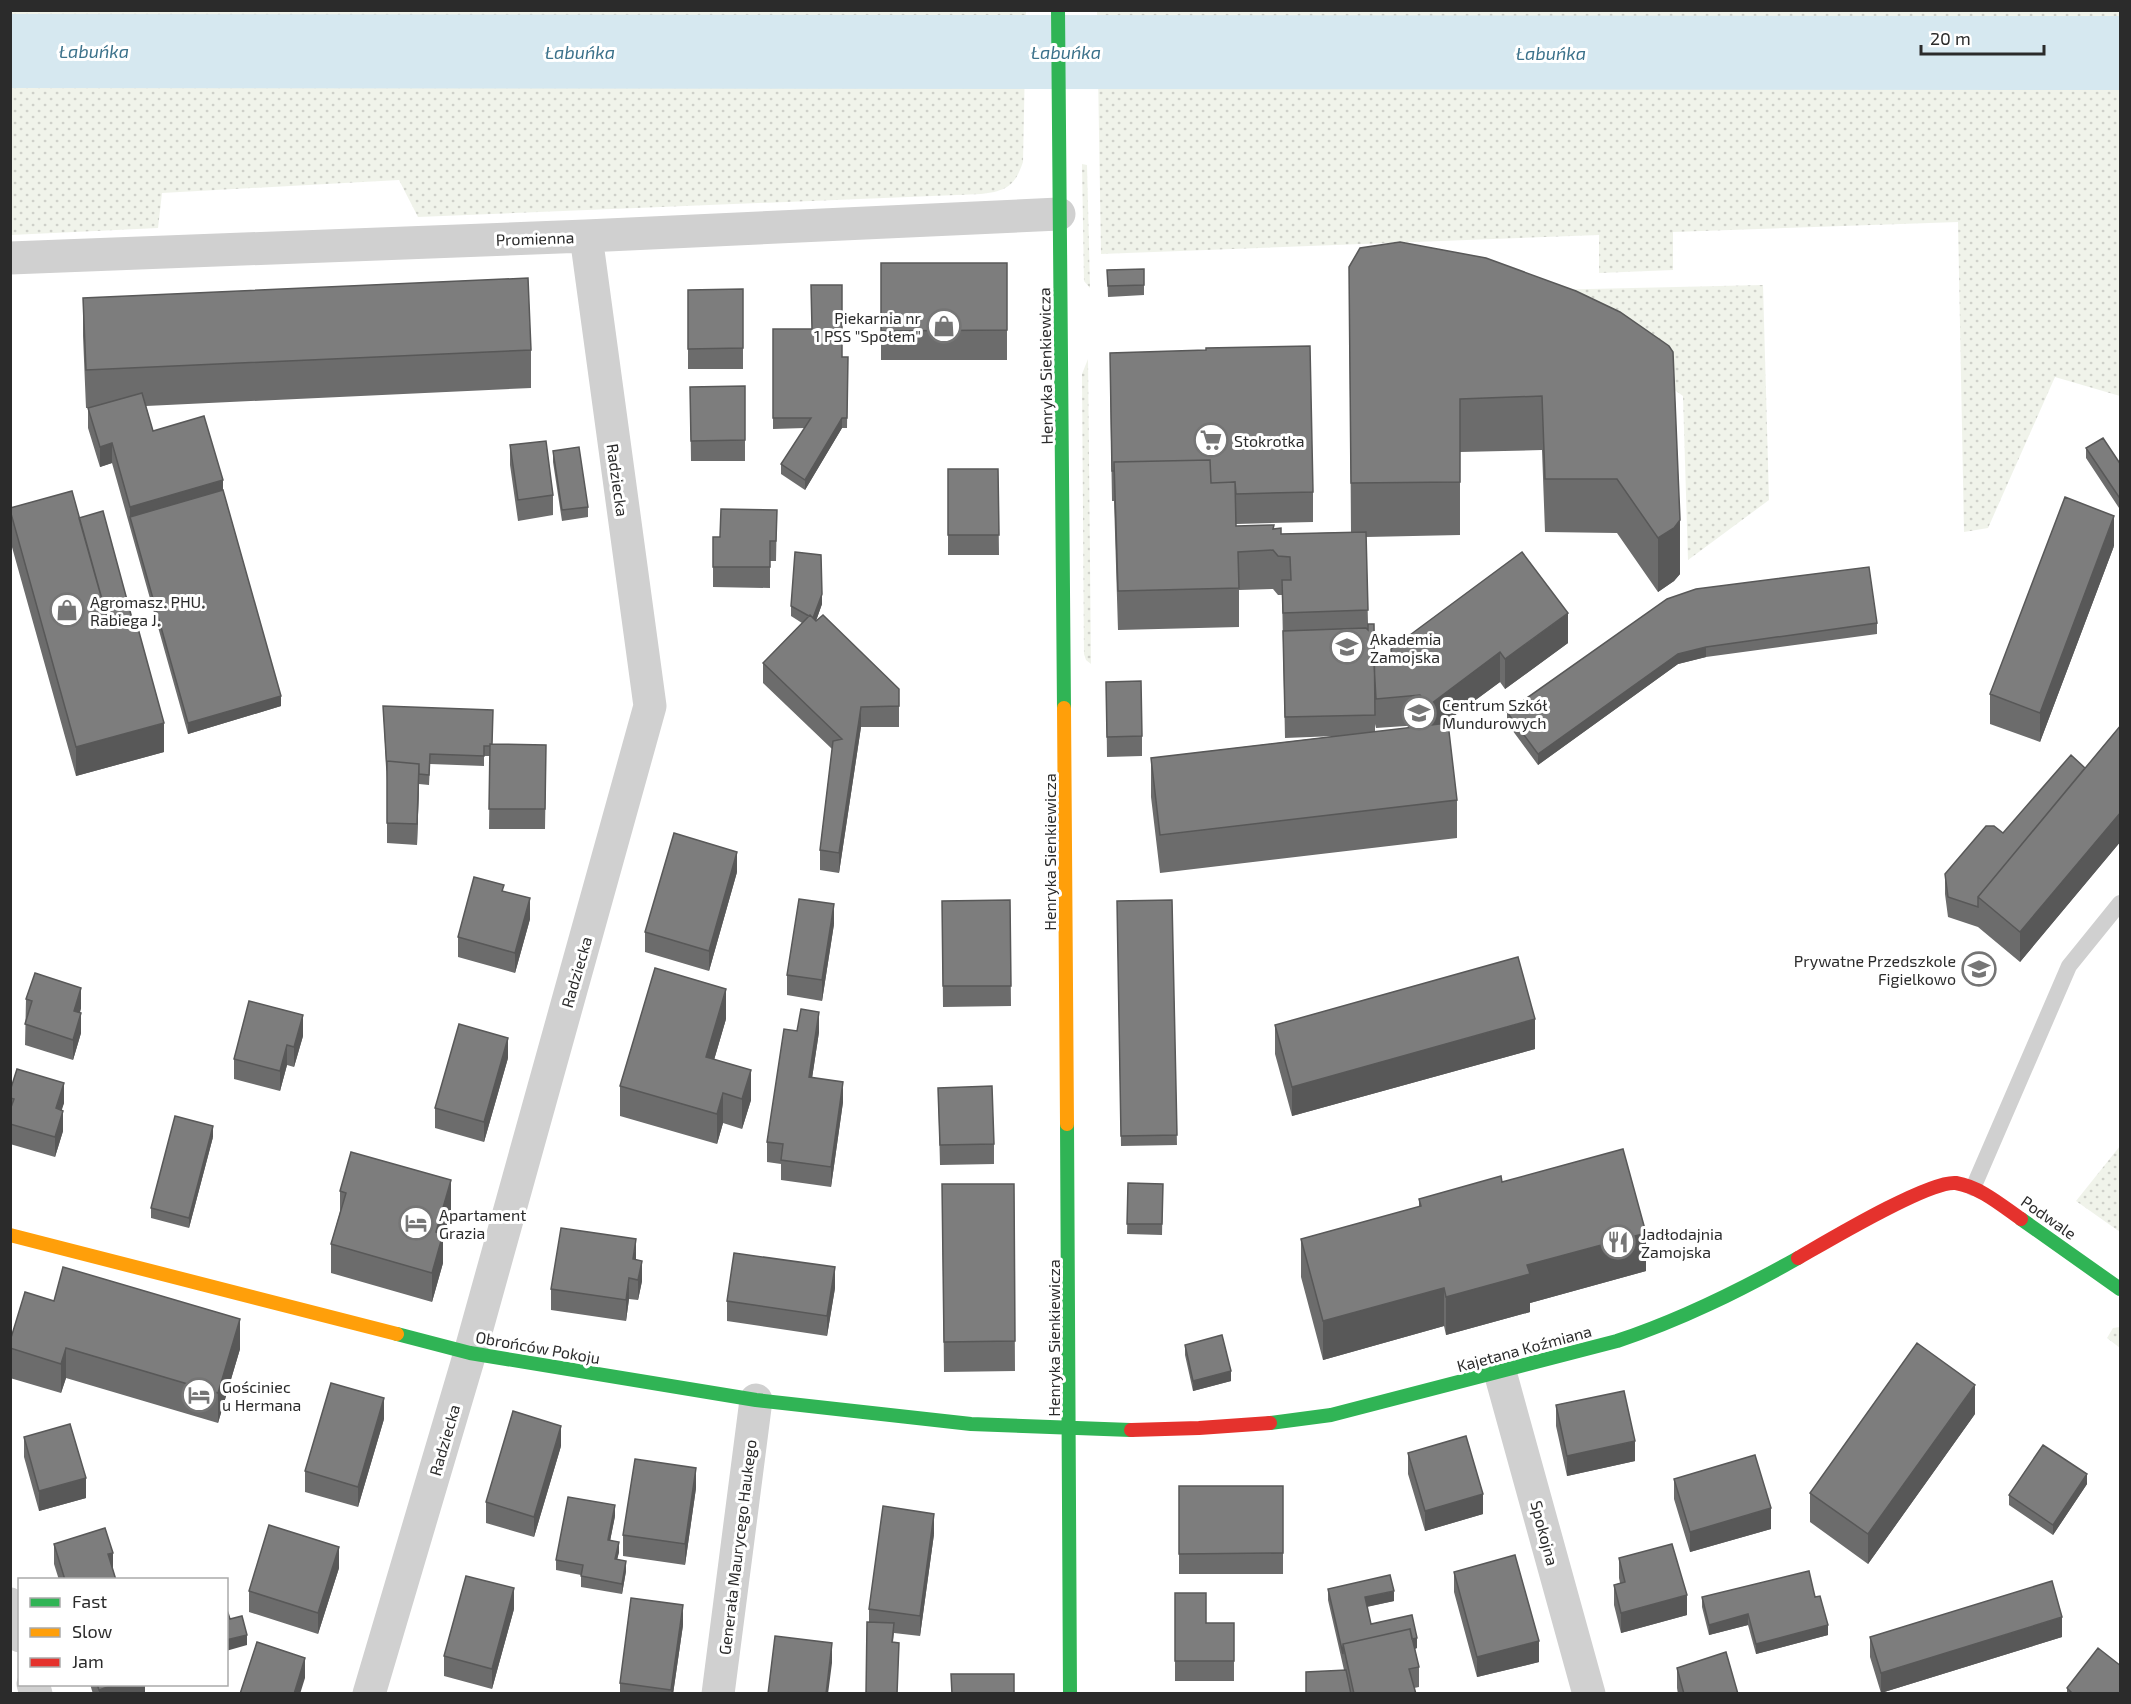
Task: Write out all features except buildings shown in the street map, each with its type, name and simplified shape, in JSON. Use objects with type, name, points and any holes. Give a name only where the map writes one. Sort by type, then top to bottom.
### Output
[{"type":"street","name":"Henryka Sienkiewicza","points":[[1058,10],[1070,1429],[1070,1694]]},
{"type":"street","name":"Promienna","points":[[10,258],[586,236],[1059,214]]},
{"type":"street","name":"Radziecka","points":[[369,1694],[470,1353],[650,706],[586,236]]},
{"type":"street","name":"Kajetana Koźmiana","points":[[1070,1429],[1199,1428],[1283,1422],[1331,1415],[1656,1329],[1759,1280],[1892,1206],[1939,1185],[1953,1183]]},
{"type":"street","name":"Podwale","points":[[1953,1183],[1972,1188],[2010,1210],[2121,1289]]},
{"type":"street","name":"Obrońców Pokoju","points":[[10,1235],[470,1353],[756,1400],[949,1422],[1070,1429]]},
{"type":"street","name":"Spokojna","points":[[1500,1372],[1589,1694]]},
{"type":"street","name":"Generała Maurycego Haukego","points":[[718,1694],[756,1400]]},
{"type":"street","points":[[10,1604],[18,1630]]},
{"type":"lane","points":[[1972,1188],[2068,966],[2121,903]]},
{"type":"shaded area","points":[[11,10],[1026,11],[1023,162],[1017,177],[1008,186],[981,194],[418,217],[399,180],[162,193],[158,228],[11,235]]},
{"type":"shaded area","points":[[1097,11],[2120,11],[2120,396],[2055,377],[1988,528],[1964,532],[1958,222],[1673,232],[1673,270],[1599,273],[1599,235],[1101,254]]},
{"type":"shaded area","points":[[1082,164],[1087,165],[1090,288],[1084,281]]},
{"type":"shaded area","points":[[1763,285],[1769,500],[1688,560],[1683,396],[1649,372],[1546,290]]},
{"type":"shaded area","points":[[1088,359],[1091,664],[1086,660],[1084,654],[1082,374]]},
{"type":"shaded area","points":[[2120,1146],[2120,1232],[2076,1201]]},
{"type":"shaded area","points":[[2120,1327],[2120,1348],[2107,1338],[2113,1328]]},
{"type":"waterway","name":"Łabuńka","points":[[10,51],[2120,53]]},
{"type":"traffic: fast","points":[[1058,10],[1064,708]]},
{"type":"traffic: fast","points":[[1067,1124],[1070,1694]]},
{"type":"traffic: fast","points":[[2021,1219],[2120,1289]]},
{"type":"traffic: fast","points":[[1270,1423],[1331,1415],[1617,1341],[1709,1304],[1798,1258]]},
{"type":"traffic: fast","points":[[397,1334],[470,1353],[756,1400],[971,1424],[1131,1430]]},
{"type":"traffic: slow","points":[[1064,708],[1067,1124]]},
{"type":"traffic: slow","points":[[10,1235],[397,1334]]},
{"type":"traffic: jam","points":[[1798,1258],[1877,1213],[1924,1191],[1943,1185],[1956,1183],[1973,1188],[2021,1219]]},
{"type":"traffic: jam","points":[[1131,1430],[1270,1423]]},
{"type":"place","name":"Piekarnia nr 1 PSS \"Społem\"","points":[[944,326]]},
{"type":"place","name":"Stokrotka","points":[[1211,440]]},
{"type":"place","name":"Agromasz. PHU. Rabiega J.","points":[[67,610]]},
{"type":"place","name":"Akademia Zamojska","points":[[1347,647]]},
{"type":"place","name":"Centrum Szkół Mundurowych","points":[[1419,713]]},
{"type":"place","name":"Prywatne Przedszkole Figielkowo","points":[[1979,969]]},
{"type":"place","name":"Apartament Grazia","points":[[416,1223]]},
{"type":"place","name":"Jadłodajnia Zamojska","points":[[1618,1242]]},
{"type":"place","name":"Gościniec u Hermana","points":[[199,1395]]}]
